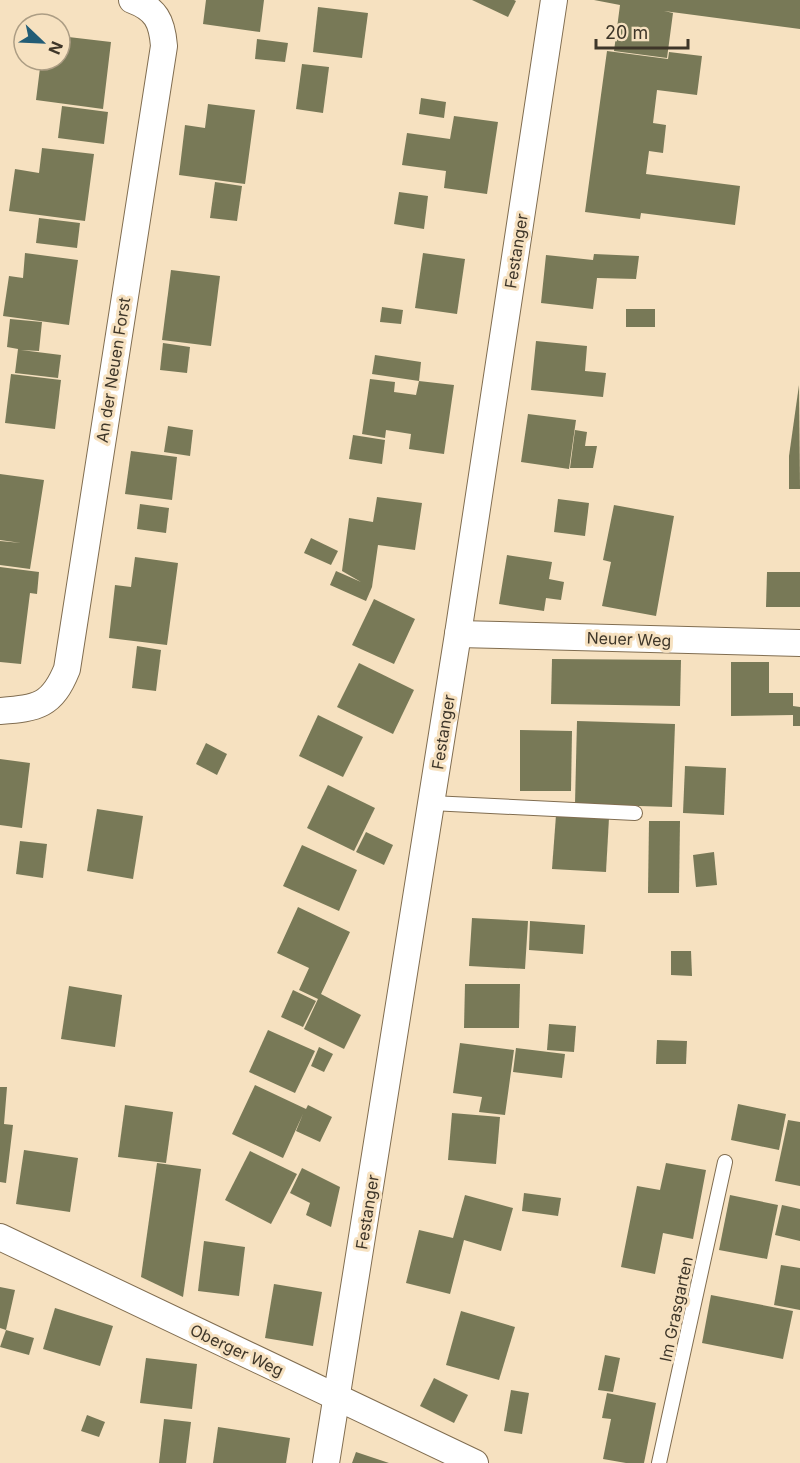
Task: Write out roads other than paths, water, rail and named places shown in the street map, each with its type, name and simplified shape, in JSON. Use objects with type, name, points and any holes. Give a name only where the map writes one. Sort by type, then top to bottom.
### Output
[{"type":"street","name":"An der Neuen Forst","points":[[0,711],[28,709],[46,701],[59,688],[67,669],[164,46],[162,27],[154,13],[132,0]]},
{"type":"street","name":"Festanger","points":[[326,1463],[458,634],[554,0]]},
{"type":"street","name":"Neuer Weg","points":[[458,634],[800,643]]},
{"type":"street","name":"Oberger Weg","points":[[0,1237],[475,1463]]},
{"type":"lane","points":[[431,803],[635,813]]},
{"type":"lane","name":"Im Grasgarten","points":[[659,1463],[725,1162]]}]
